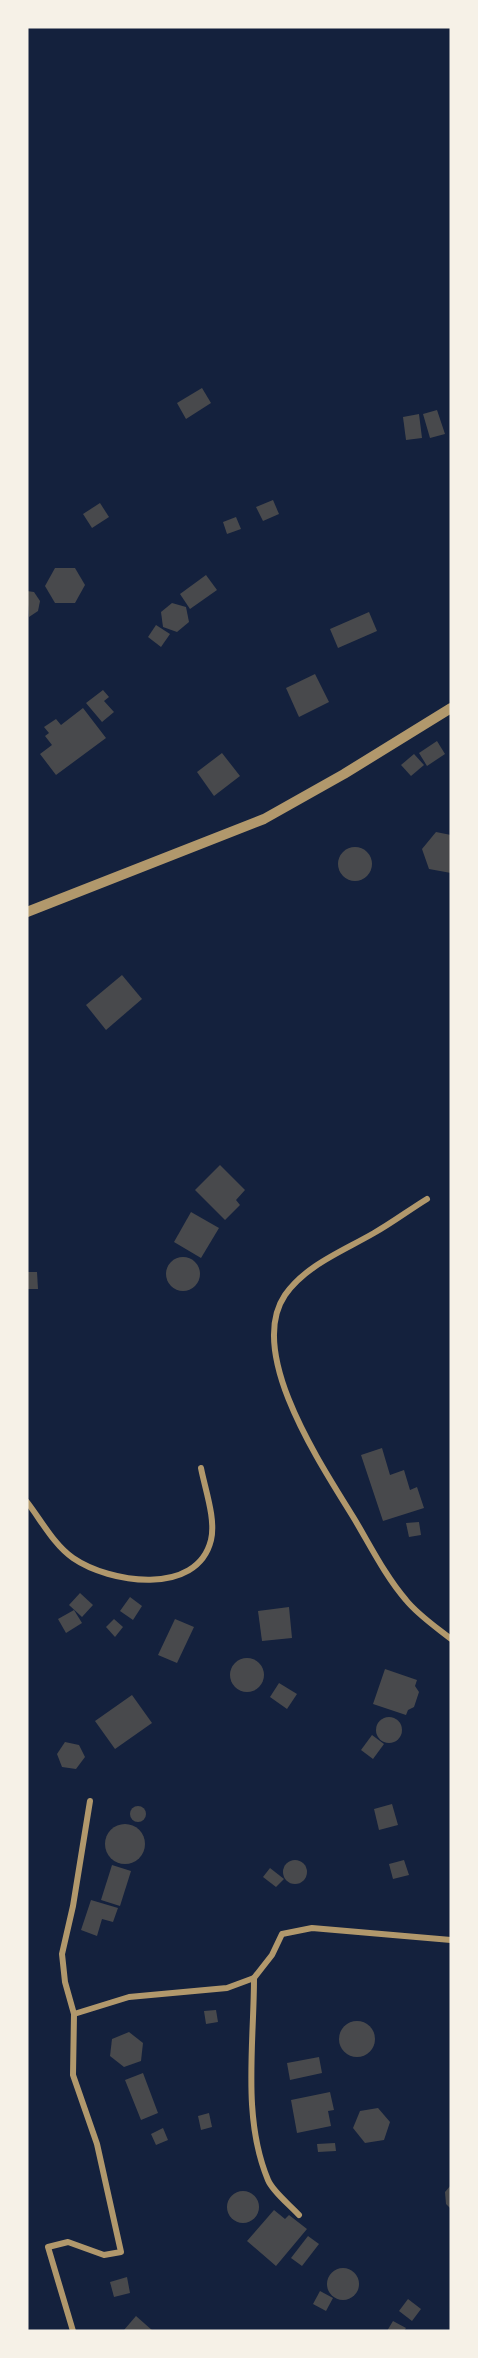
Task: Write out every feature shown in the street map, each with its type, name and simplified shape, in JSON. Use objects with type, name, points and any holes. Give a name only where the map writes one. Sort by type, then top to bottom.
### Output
[{"type":"street","points":[[27,912],[264,819],[344,774],[451,708]]},
{"type":"street","points":[[427,1199],[373,1234],[330,1256],[303,1276],[284,1296],[277,1314],[275,1351],[298,1422],[373,1550],[406,1601],[451,1639]]},
{"type":"street","points":[[27,1502],[71,1557],[94,1570],[139,1580],[165,1578],[188,1572],[204,1556],[211,1540],[201,1468]]},
{"type":"street","points":[[73,2331],[48,2247],[68,2242],[104,2255],[121,2252],[97,2144],[73,2075],[74,2014],[65,1982],[62,1954],[73,1906],[90,1801]]},
{"type":"street","points":[[74,2014],[129,1997],[227,1988],[254,1978],[272,1955],[282,1934],[312,1929],[451,1940]]},
{"type":"street","points":[[254,1978],[252,2090],[257,2139],[269,2182],[299,2215]]},
{"type":"building","points":[[202,388],[211,403],[186,419],[177,403]]},
{"type":"building","points":[[437,410],[445,434],[430,438],[423,414]]},
{"type":"building","points":[[419,414],[422,438],[406,440],[403,417]]},
{"type":"building","points":[[273,500],[279,514],[263,521],[256,507]]},
{"type":"building","points":[[100,503],[109,517],[92,528],[83,514]]},
{"type":"building","points":[[236,517],[241,529],[227,534],[223,522]]},
{"type":"building","points":[[55,568],[75,568],[85,585],[75,603],[55,603],[45,586]]},
{"type":"building","points":[[206,575],[217,590],[190,609],[180,594]]},
{"type":"building","points":[[27,591],[34,592],[40,601],[38,611],[29,617]]},
{"type":"building","points":[[172,603],[186,607],[189,622],[177,632],[163,627],[161,612]]},
{"type":"building","points":[[369,612],[377,631],[338,648],[330,629]]},
{"type":"building","points":[[156,625],[170,634],[161,647],[148,637]]},
{"type":"building","points":[[315,674],[329,702],[299,717],[286,688]]},
{"type":"building","points":[[103,690],[109,697],[104,701],[114,712],[102,722],[86,703]]},
{"type":"building","points":[[83,708],[106,738],[56,775],[40,754],[52,745],[45,736],[49,733],[44,727],[56,719],[61,725]]},
{"type":"building","points":[[437,741],[445,754],[427,766],[419,753]]},
{"type":"building","points":[[222,753],[240,776],[214,796],[197,772]]},
{"type":"building","points":[[414,754],[424,765],[411,776],[401,765]]},
{"type":"building","points":[[436,832],[451,835],[451,873],[429,869],[422,849]]},
{"type":"building","points":[[355,847],[367,852],[372,864],[367,876],[355,881],[343,876],[338,864],[343,852]]},
{"type":"building","points":[[122,975],[142,999],[106,1030],[86,1005]]},
{"type":"building","points":[[220,1165],[245,1190],[236,1200],[240,1205],[225,1220],[195,1190]]},
{"type":"building","points":[[191,1212],[219,1228],[201,1258],[174,1242]]},
{"type":"building","points":[[183,1257],[195,1262],[200,1274],[195,1286],[183,1291],[171,1286],[166,1274],[171,1262]]},
{"type":"building","points":[[27,1272],[37,1272],[38,1289],[27,1289]]},
{"type":"building","points":[[382,1448],[390,1475],[404,1470],[410,1490],[417,1487],[424,1508],[383,1521],[361,1455]]},
{"type":"building","points":[[419,1522],[421,1535],[409,1537],[406,1523]]},
{"type":"building","points":[[80,1593],[93,1605],[82,1617],[69,1605]]},
{"type":"building","points":[[130,1597],[142,1606],[133,1620],[120,1611]]},
{"type":"building","points":[[289,1607],[292,1638],[262,1641],[258,1611]]},
{"type":"building","points":[[74,1610],[82,1623],[66,1633],[58,1619]]},
{"type":"building","points":[[114,1619],[123,1627],[115,1637],[106,1627]]},
{"type":"building","points":[[175,1619],[194,1627],[177,1663],[158,1655]]},
{"type":"building","points":[[247,1658],[259,1663],[264,1675],[259,1687],[247,1692],[235,1687],[230,1675],[235,1663]]},
{"type":"building","points":[[385,1669],[417,1680],[415,1686],[419,1692],[414,1707],[408,1710],[406,1715],[373,1704]]},
{"type":"building","points":[[279,1683],[297,1694],[287,1709],[270,1697]]},
{"type":"building","points":[[132,1695],[152,1723],[115,1749],[95,1721]]},
{"type":"building","points":[[389,1717],[398,1721],[402,1730],[398,1739],[389,1743],[380,1739],[376,1730],[380,1721]]},
{"type":"building","points":[[372,1735],[384,1744],[373,1759],[361,1750]]},
{"type":"building","points":[[65,1742],[79,1745],[85,1757],[76,1769],[62,1767],[57,1754]]},
{"type":"building","points":[[392,1804],[398,1825],[379,1830],[374,1809]]},
{"type":"building","points":[[135,1806],[141,1806],[146,1814],[144,1820],[135,1822],[130,1817],[130,1811]]},
{"type":"building","points":[[125,1824],[133,1825],[139,1830],[144,1836],[144,1852],[139,1858],[133,1863],[125,1864],[117,1863],[111,1858],[106,1852],[105,1844],[106,1836],[111,1830],[117,1825]]},
{"type":"building","points":[[295,1860],[300,1861],[306,1867],[306,1877],[300,1883],[295,1884],[290,1883],[284,1877],[283,1872],[284,1867],[290,1861]]},
{"type":"building","points":[[404,1860],[409,1875],[393,1879],[389,1864]]},
{"type":"building","points":[[112,1865],[131,1871],[120,1906],[101,1900]]},
{"type":"building","points":[[270,1868],[284,1879],[276,1887],[263,1877]]},
{"type":"building","points":[[91,1900],[118,1908],[113,1922],[102,1919],[97,1936],[81,1930]]},
{"type":"building","points":[[216,2010],[218,2022],[206,2024],[204,2011]]},
{"type":"building","points":[[357,2021],[370,2026],[375,2039],[370,2052],[357,2057],[344,2052],[339,2039],[344,2026]]},
{"type":"building","points":[[129,2032],[143,2043],[141,2061],[124,2067],[110,2056],[112,2039]]},
{"type":"building","points":[[319,2057],[322,2073],[290,2080],[287,2063]]},
{"type":"building","points":[[143,2073],[158,2113],[141,2120],[125,2080]]},
{"type":"building","points":[[330,2092],[334,2110],[328,2111],[331,2126],[297,2133],[291,2100]]},
{"type":"building","points":[[378,2108],[390,2122],[384,2140],[365,2143],[353,2128],[360,2111]]},
{"type":"building","points":[[209,2113],[212,2127],[201,2130],[198,2116]]},
{"type":"building","points":[[163,2128],[168,2140],[156,2145],[151,2134]]},
{"type":"building","points":[[335,2143],[336,2151],[318,2152],[317,2144]]},
{"type":"building","points":[[451,2185],[451,2209],[446,2204],[445,2192]]},
{"type":"building","points":[[243,2191],[254,2196],[259,2207],[254,2218],[243,2223],[232,2218],[227,2207],[232,2196]]},
{"type":"building","points":[[274,2210],[285,2219],[289,2215],[307,2229],[276,2266],[247,2241]]},
{"type":"building","points":[[308,2236],[319,2244],[302,2266],[291,2258]]},
{"type":"building","points":[[343,2268],[354,2273],[359,2284],[354,2295],[343,2300],[332,2295],[327,2284],[332,2273]]},
{"type":"building","points":[[127,2277],[130,2293],[114,2297],[110,2282]]},
{"type":"building","points":[[320,2291],[333,2298],[326,2311],[313,2304]]},
{"type":"building","points":[[408,2299],[421,2309],[412,2321],[399,2311]]},
{"type":"building","points":[[136,2316],[153,2331],[124,2330]]},
{"type":"building","points":[[393,2321],[406,2328],[404,2331],[387,2331]]}]
